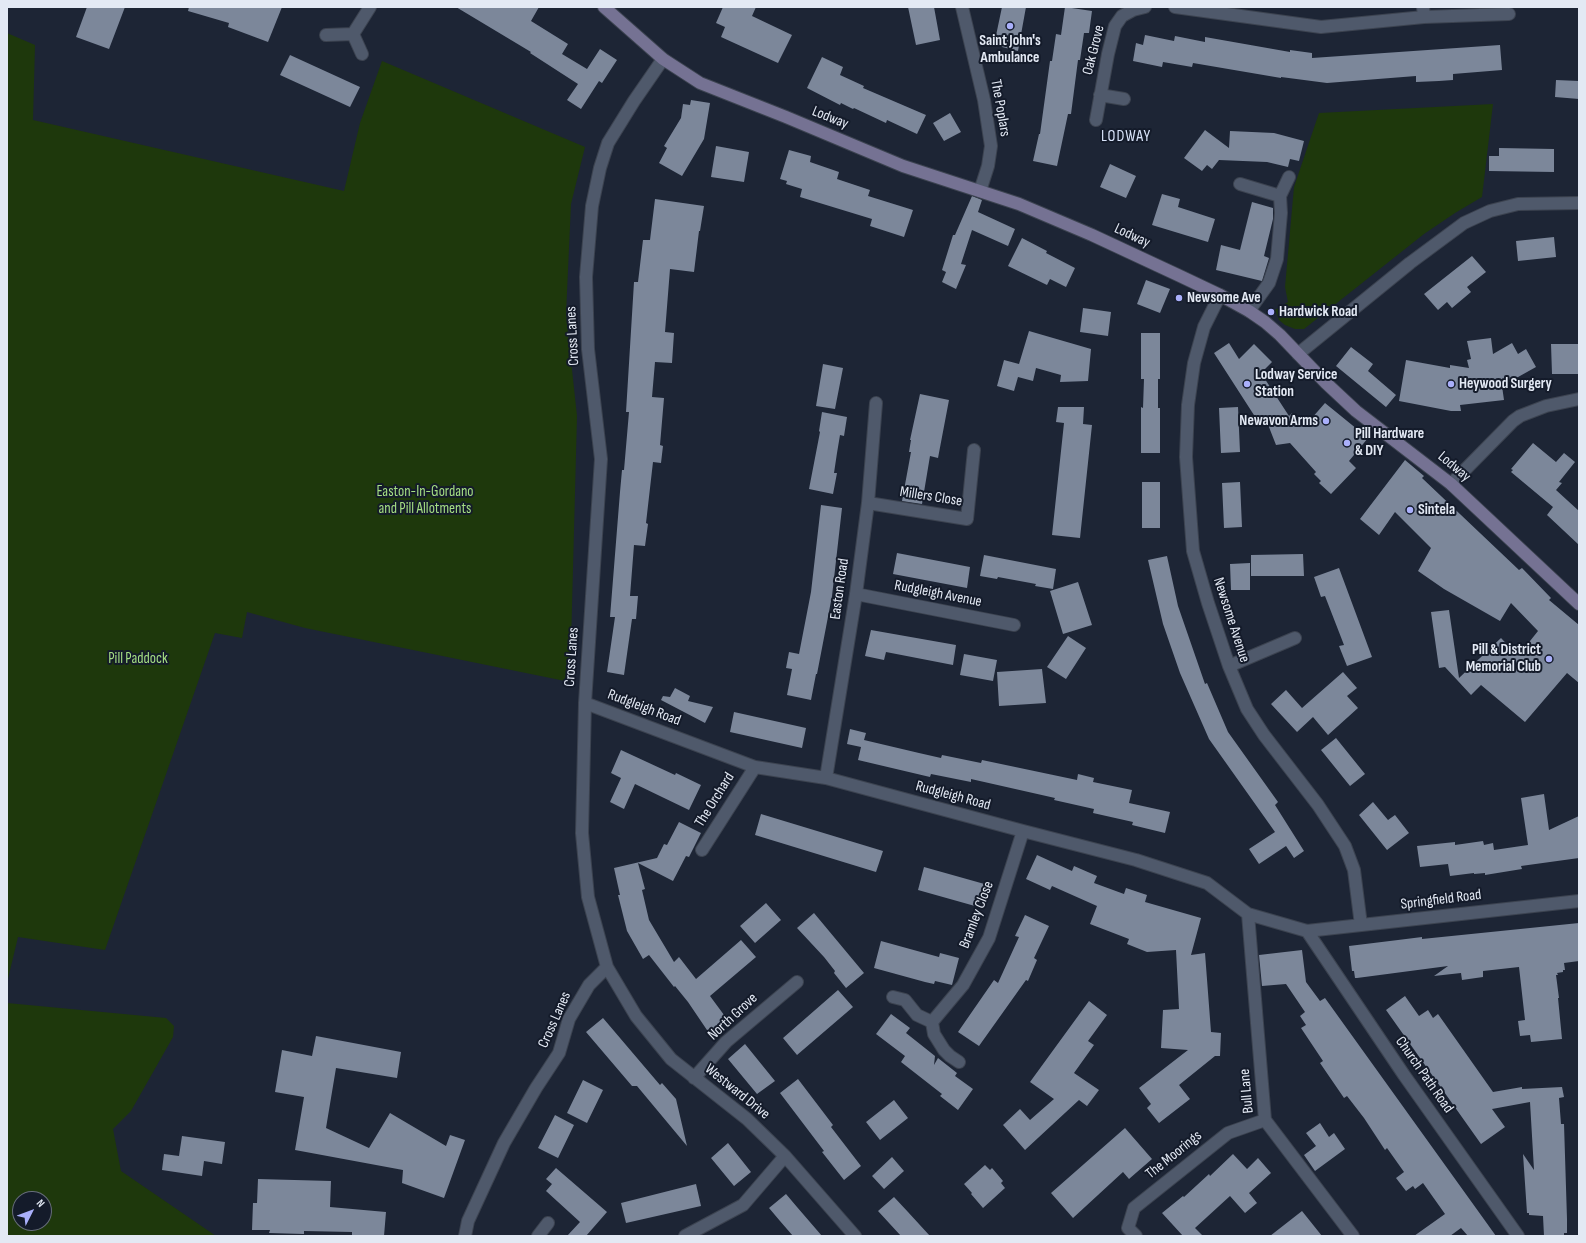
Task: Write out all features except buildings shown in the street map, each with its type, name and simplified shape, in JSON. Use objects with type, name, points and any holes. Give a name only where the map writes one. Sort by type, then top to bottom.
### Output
[{"type":"street","points":[[353,34],[370,7]]},
{"type":"street","name":"Lodway","points":[[604,7],[663,59],[700,83],[903,166],[1019,204],[1220,295],[1249,311],[1270,327],[1356,411],[1451,484],[1579,604]]},
{"type":"street","name":"The Poplars","points":[[962,7],[984,100],[991,146],[988,166],[980,191]]},
{"type":"street","name":"Oak Grove","points":[[1096,120],[1115,26],[1122,16],[1133,10],[1145,7]]},
{"type":"street","points":[[1175,7],[1321,27],[1424,12],[1509,14]]},
{"type":"street","points":[[326,35],[353,34]]},
{"type":"street","points":[[353,34],[362,54]]},
{"type":"street","name":"Cross Lanes","points":[[465,1236],[471,1214],[504,1143],[536,1088],[559,1053],[569,1019],[589,985],[607,967],[588,897],[582,833],[585,703],[601,458],[588,349],[586,278],[592,206],[600,168],[608,143],[634,101],[663,59]]},
{"type":"street","name":"Oak Grove","points":[[1100,95],[1124,99]]},
{"type":"street","points":[[1249,311],[1269,283],[1277,259],[1281,213],[1280,196],[1289,177]]},
{"type":"street","points":[[1240,184],[1280,196]]},
{"type":"street","points":[[1298,354],[1410,263],[1464,224],[1490,211],[1518,204],[1579,203]]},
{"type":"street","name":"Newsome Avenue","points":[[1220,295],[1204,327],[1194,363],[1188,405],[1186,457],[1193,551],[1208,603],[1229,666],[1246,709],[1329,820],[1345,846],[1354,870],[1361,925]]},
{"type":"street","points":[[1451,484],[1513,421],[1520,416],[1546,406],[1579,399]]},
{"type":"street","name":"Easton Road","points":[[826,778],[856,594],[868,503],[876,403]]},
{"type":"street","name":"Millers Close","points":[[868,503],[967,519],[974,450]]},
{"type":"street","name":"Rudgleigh Avenue","points":[[856,594],[1014,625]]},
{"type":"street","points":[[1229,666],[1295,638]]},
{"type":"street","name":"Rudgleigh Road","points":[[585,703],[755,767],[826,778],[1136,860],[1207,883],[1248,914],[1307,931]]},
{"type":"street","name":"The Orchard","points":[[702,850],[755,767]]},
{"type":"street","name":"Bramley Close","points":[[932,1022],[963,985],[989,938],[1023,831]]},
{"type":"street","name":"Springfield Road","points":[[1307,931],[1579,901]]},
{"type":"street","name":"Bull Lane","points":[[1248,914],[1265,1120],[1353,1236]]},
{"type":"street","name":"Church Path Road","points":[[1307,931],[1404,1075],[1518,1236]]},
{"type":"street","name":"Westward Drive","points":[[607,967],[636,1016],[671,1059],[747,1119],[785,1156],[855,1236]]},
{"type":"street","name":"North Grove","points":[[694,1078],[726,1042],[797,982]]},
{"type":"street","points":[[893,997],[905,1000],[917,1014],[932,1022],[934,1034],[944,1050],[959,1062]]},
{"type":"street","name":"The Moorings","points":[[1136,1236],[1128,1228],[1134,1208],[1228,1133],[1265,1120]]},
{"type":"street","points":[[685,1236],[743,1205],[785,1156]]},
{"type":"street","points":[[538,1236],[548,1223]]},
{"type":"green space","points":[[7,33],[35,45],[33,120],[344,191],[360,123],[382,61],[585,147],[571,204],[566,314],[577,416],[570,682],[305,628],[247,612],[242,638],[215,633],[105,950],[18,937],[7,983]]},
{"type":"green space","points":[[1493,104],[1482,197],[1424,234],[1304,329],[1295,329],[1285,325],[1279,320],[1275,310],[1288,302],[1285,287],[1294,187],[1319,113]]},
{"type":"green space","points":[[7,1003],[166,1018],[174,1026],[173,1037],[131,1111],[113,1129],[121,1171],[216,1236],[7,1236]]},
{"type":"place","name":"Saint John's Ambulance","points":[[1010,26]]},
{"type":"place","name":"Newsome Ave","points":[[1179,298]]},
{"type":"place","name":"Hardwick Road","points":[[1271,312]]},
{"type":"place","name":"Lodway Service Station","points":[[1247,384]]},
{"type":"place","name":"Heywood Surgery","points":[[1451,384]]},
{"type":"place","name":"Newavon Arms","points":[[1326,421]]},
{"type":"place","name":"Pill Hardware & DIY","points":[[1347,443]]},
{"type":"place","name":"Sintela","points":[[1410,510]]},
{"type":"place","name":"Pill & District Memorial Club","points":[[1549,659]]},
{"type":"district","name":"LODWAY","points":[[1126,137]]},
{"type":"park label","name":"Easton-In-Gordano and Pill Allotments","points":[[425,500]]},
{"type":"park label","name":"Pill Paddock","points":[[138,659]]}]
